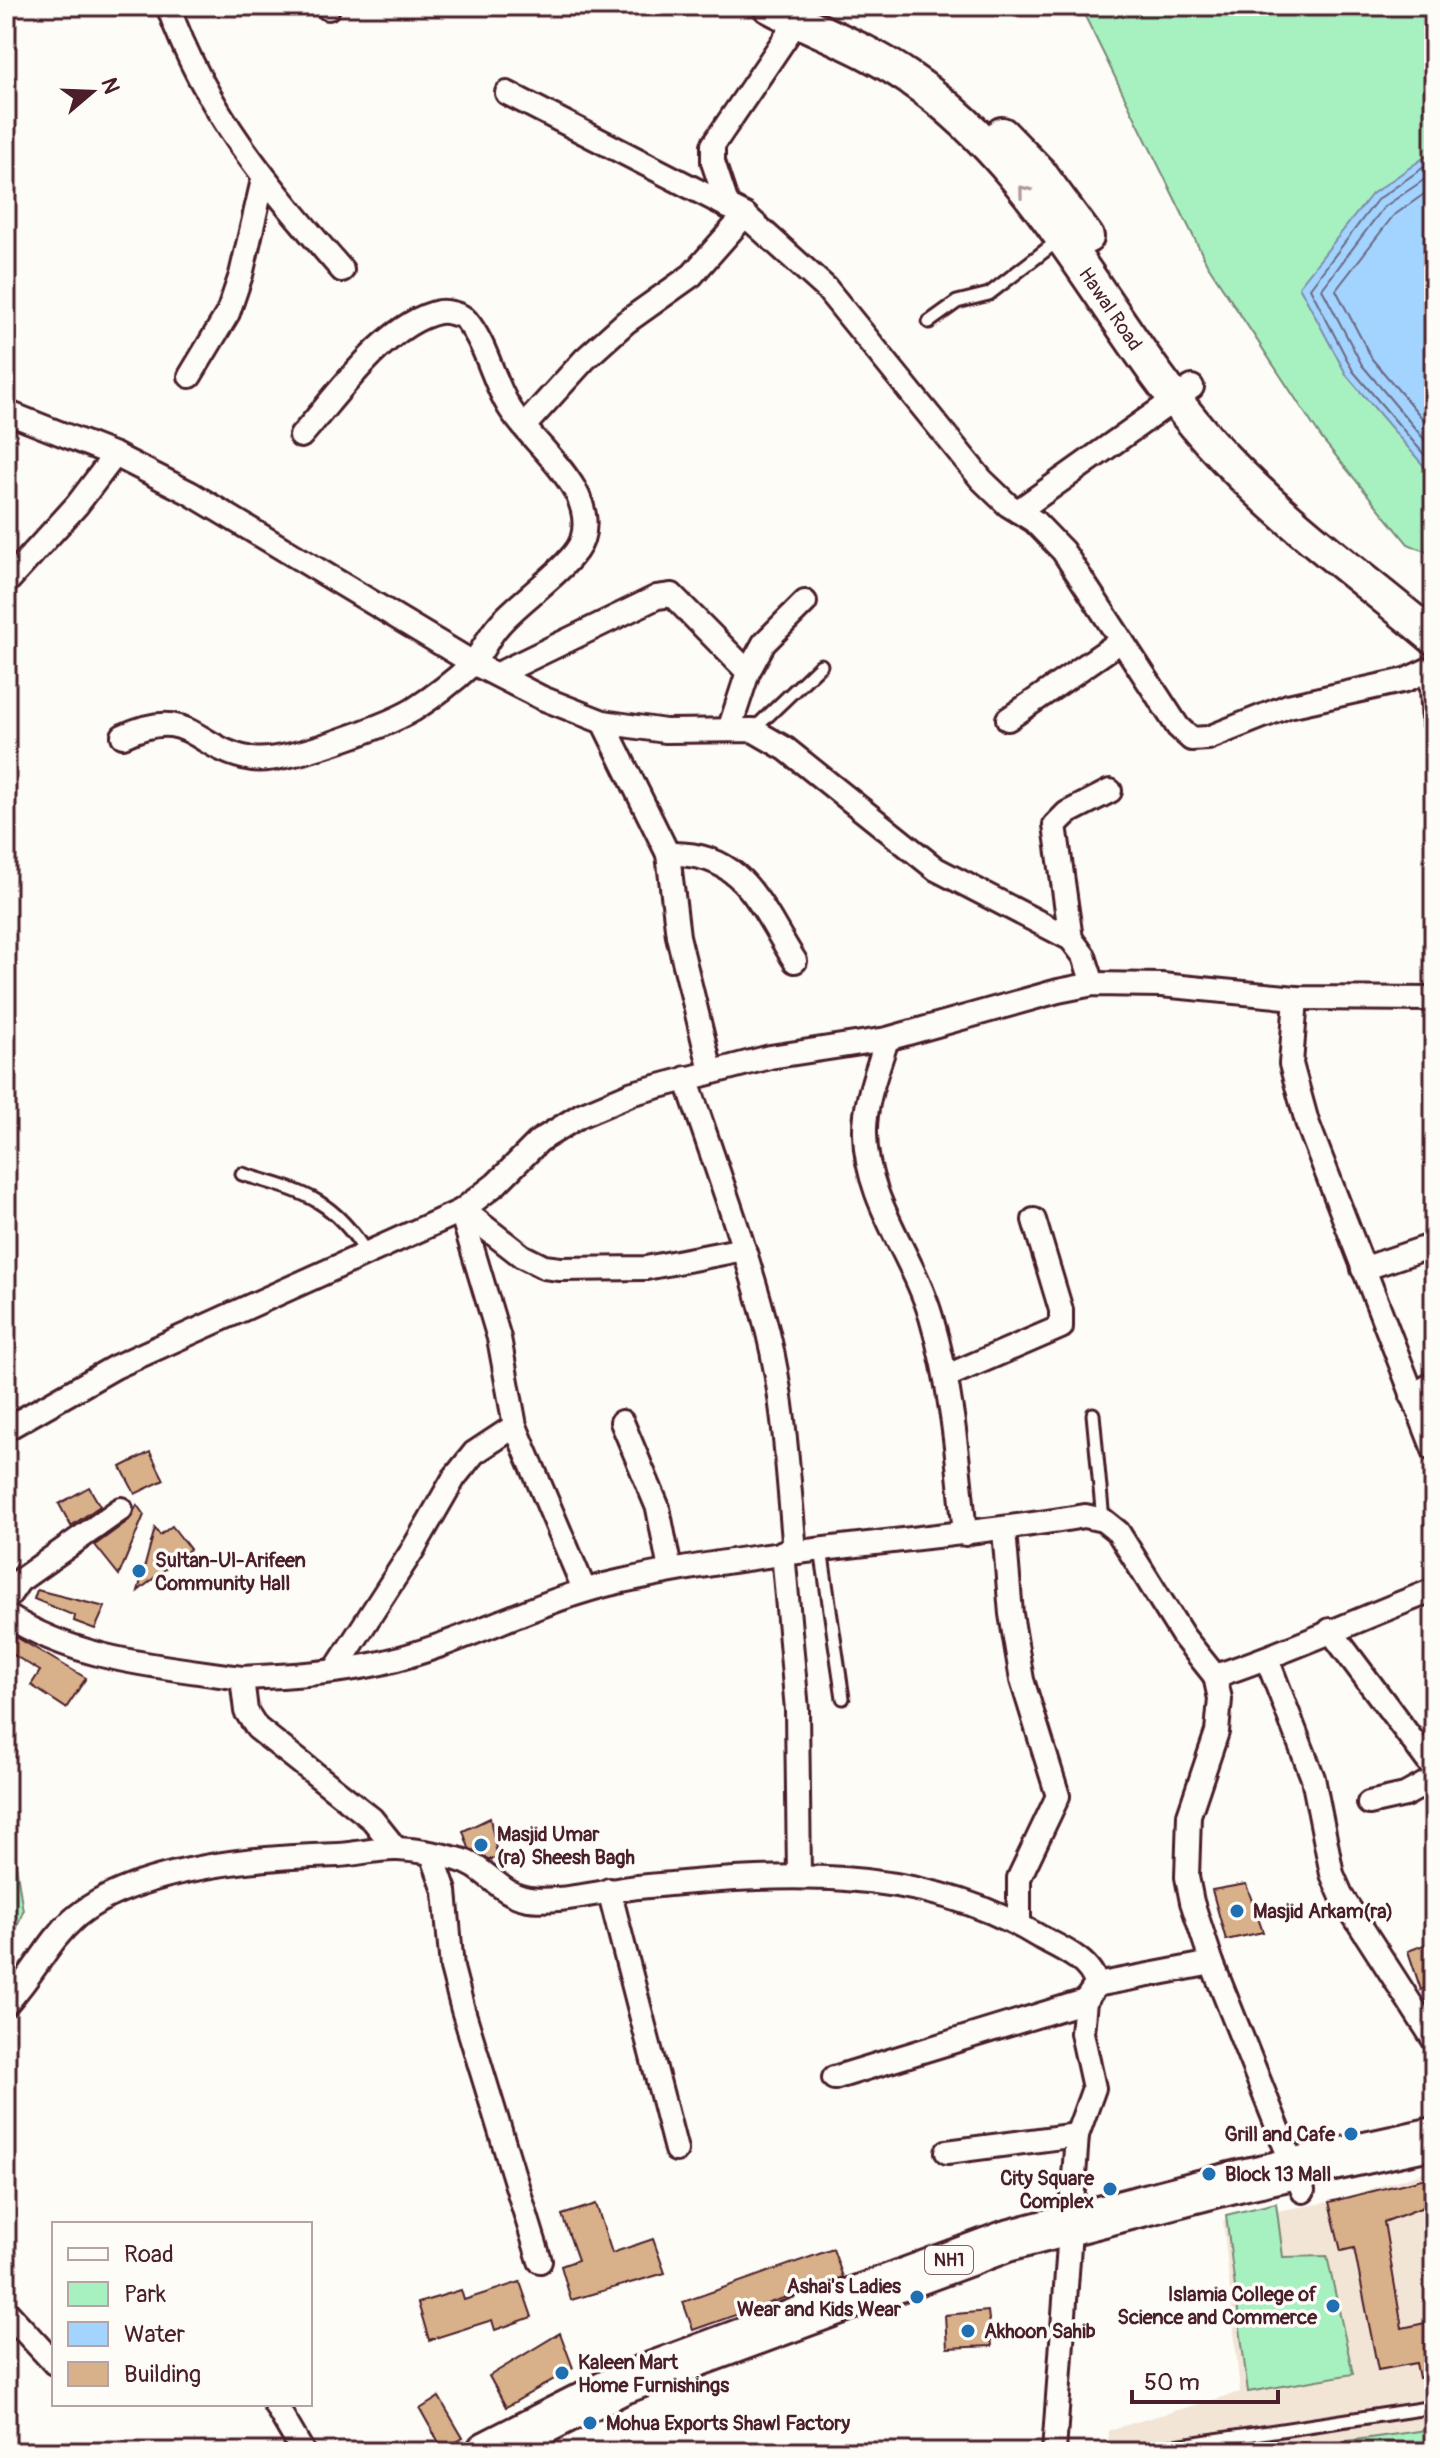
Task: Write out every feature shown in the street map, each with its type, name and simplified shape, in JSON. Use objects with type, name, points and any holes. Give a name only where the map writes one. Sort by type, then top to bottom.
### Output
[{"type":"highway","name":"NH1","points":[[499,2452],[957,2281],[1069,2235],[1208,2211],[1434,2138]]},
{"type":"highway","name":"NH1","points":[[1299,2180],[1434,2161]]},
{"type":"main road","name":"Hawal Road","points":[[789,11],[911,78],[958,118],[997,158],[1185,394],[1290,495],[1434,611]]},
{"type":"main road","name":"Hawal Road","points":[[789,11],[915,57],[949,81],[1039,172],[1185,394],[1211,443],[1293,523],[1434,638]]},
{"type":"street","points":[[168,6],[183,47],[219,114],[263,180],[342,270]]},
{"type":"street","points":[[736,211],[713,162],[713,145],[789,11]]},
{"type":"street","points":[[507,93],[736,211],[826,288],[981,479],[1034,521],[1063,551],[1178,727],[1191,739],[1208,738],[1288,706],[1406,680],[1433,668],[1434,723]]},
{"type":"street","points":[[190,376],[228,313],[241,275],[263,180]]},
{"type":"street","points":[[525,425],[585,359],[626,322],[692,275],[736,211]]},
{"type":"street","points":[[123,736],[146,725],[170,723],[253,759],[295,755],[410,712],[473,663],[498,626],[574,555],[583,539],[583,520],[574,490],[556,461],[511,411],[498,387],[479,337],[463,317],[441,311],[413,322],[385,342],[301,436]]},
{"type":"street","points":[[1018,511],[1185,394]]},
{"type":"street","points":[[6,412],[115,455],[242,521],[473,663],[542,698],[603,722],[665,731],[753,730],[786,749],[936,869],[1071,939],[1084,956],[1093,984]]},
{"type":"street","points":[[6,583],[77,505],[115,455]]},
{"type":"street","points":[[498,674],[657,597],[672,595],[748,672]]},
{"type":"street","points":[[729,730],[748,672],[764,643],[805,602]]},
{"type":"street","points":[[1008,719],[1121,641]]},
{"type":"street","points":[[603,722],[668,854],[678,936],[711,1071]]},
{"type":"street","points":[[1071,939],[1055,825],[1067,813],[1110,791]]},
{"type":"street","points":[[668,854],[696,853],[718,860],[734,871],[795,961]]},
{"type":"street","points":[[7,1425],[115,1367],[462,1210],[496,1184],[539,1141],[581,1115],[633,1093],[770,1057],[887,1039],[1093,984],[1161,985],[1296,998],[1434,999]]},
{"type":"street","points":[[1296,998],[1291,1064],[1307,1122],[1434,1450]]},
{"type":"street","points":[[887,1039],[870,1093],[865,1132],[867,1161],[877,1194],[930,1313],[947,1376],[965,1534]]},
{"type":"street","points":[[686,1078],[744,1249],[768,1335],[781,1407],[797,1710],[799,1876]]},
{"type":"street","points":[[462,1210],[522,1256],[544,1267],[646,1268],[744,1249]]},
{"type":"street","points":[[462,1210],[499,1338],[515,1426],[584,1589]]},
{"type":"street","points":[[947,1376],[1061,1327],[1061,1310],[1034,1220]]},
{"type":"street","points":[[1363,1269],[1434,1245]]},
{"type":"street","points":[[1412,1396],[1434,1383]]},
{"type":"street","points":[[622,1422],[658,1508],[670,1570]]},
{"type":"street","points":[[335,1670],[412,1551],[454,1478],[474,1453],[515,1426]]},
{"type":"street","points":[[6,1600],[19,1581],[121,1509]]},
{"type":"street","points":[[6,1615],[40,1636],[124,1662],[242,1678],[335,1670],[380,1663],[430,1648],[584,1589],[670,1570],[789,1552],[1004,1530],[1085,1516],[1103,1520],[1118,1532],[1183,1636],[1215,1676],[1220,1699],[1217,1732],[1192,1804],[1187,1844],[1192,1902],[1212,1963],[1299,2180]]},
{"type":"street","points":[[1004,1530],[1011,1614],[1022,1680],[1058,1796],[1019,1878],[1019,1924]]},
{"type":"street","points":[[1215,1676],[1267,1659],[1330,1630],[1434,1590]]},
{"type":"street","points":[[1330,1630],[1434,1769]]},
{"type":"street","points":[[1267,1659],[1313,1778],[1332,1874],[1342,1897],[1434,2040]]},
{"type":"street","points":[[242,1678],[246,1711],[257,1728],[372,1819],[396,1849]]},
{"type":"street","points":[[1369,1803],[1405,1795],[1434,1779]]},
{"type":"street","points":[[6,2004],[66,1923],[92,1904],[131,1887],[283,1855],[339,1855],[396,1849],[461,1859],[524,1898],[799,1876],[861,1879],[915,1888],[1019,1924],[1082,1962],[1090,1993],[1082,2033],[1094,2088],[1077,2135],[1054,2452]]},
{"type":"street","points":[[432,1854],[445,1891],[456,1982],[540,2261]]},
{"type":"street","points":[[609,1890],[676,2150]]},
{"type":"street","points":[[834,2078],[1090,1993],[1212,1963]]},
{"type":"street","points":[[947,2152],[1077,2135]]},
{"type":"street","points":[[6,2311],[52,2361]]},
{"type":"street","points":[[276,2406],[303,2452]]},
{"type":"lane","points":[[929,322],[957,302],[989,294],[1060,239]]},
{"type":"lane","points":[[753,730],[821,665]]},
{"type":"lane","points":[[242,1174],[319,1201],[345,1222],[367,1254]]},
{"type":"lane","points":[[1093,1414],[1103,1520]]},
{"type":"lane","points":[[821,1549],[843,1698]]},
{"type":"lane","points":[[1135,2452],[1434,2407]]},
{"type":"shaded area","name":"Islamia College of Science and Commerce","points":[[1434,2169],[1434,2452],[1108,2452],[1109,2430],[1240,2392],[1223,2220],[1329,2202]]},
{"type":"green space","points":[[1080,6],[1434,6],[1434,555],[1408,544],[1322,439],[1207,264]]},
{"type":"green space","points":[[6,1799],[23,1911],[6,1957]]},
{"type":"green space","points":[[1276,2203],[1283,2257],[1327,2256],[1353,2374],[1248,2392],[1226,2215]]},
{"type":"green space","points":[[1434,2429],[1434,2452],[1269,2452]]},
{"type":"water","points":[[1434,140],[1434,478],[1347,376],[1299,286],[1372,194],[1432,152]]},
{"type":"building","points":[[150,1452],[164,1480],[135,1494],[121,1467]]},
{"type":"building","points":[[89,1487],[100,1506],[71,1526],[59,1504]]},
{"type":"building","points":[[137,1505],[144,1515],[119,1575],[95,1545],[129,1520]]},
{"type":"building","points":[[172,1526],[190,1549],[138,1591],[155,1528],[160,1535]]},
{"type":"building","points":[[37,1590],[105,1607],[95,1629],[74,1621],[75,1616],[34,1599]]},
{"type":"building","points":[[16,1637],[86,1678],[66,1708],[31,1685],[40,1671],[7,1651]]},
{"type":"building","name":"Masjid Umar (ra) Sheesh Bagh","points":[[490,1818],[498,1859],[488,1859],[469,1848],[463,1831]]},
{"type":"building","name":"Masjid Arkam(ra)","points":[[1246,1884],[1263,1932],[1226,1940],[1212,1890]]},
{"type":"building","points":[[1434,1941],[1434,1984],[1421,1990],[1408,1951]]},
{"type":"building","points":[[1434,2176],[1434,2203],[1384,2222],[1402,2328],[1434,2321],[1434,2375],[1419,2378],[1416,2363],[1378,2370],[1354,2248],[1341,2251],[1329,2202]]},
{"type":"building","points":[[596,2204],[612,2253],[653,2239],[665,2273],[571,2300],[561,2266],[578,2260],[562,2215]]},
{"type":"building","points":[[833,2249],[843,2277],[693,2330],[683,2302]]},
{"type":"building","points":[[520,2282],[532,2317],[495,2330],[492,2320],[429,2340],[418,2303],[461,2290],[464,2300]]},
{"type":"building","name":"Akhoon Sahib","points":[[988,2311],[992,2346],[947,2348],[945,2315]]},
{"type":"building","points":[[560,2333],[573,2368],[506,2407],[489,2376]]},
{"type":"building","points":[[439,2397],[463,2438],[443,2450],[420,2409]]},
{"type":"place","name":"Sultan-Ul-Arifeen Community Hall","points":[[139,1571]]},
{"type":"place","name":"Masjid Umar (ra) Sheesh Bagh","points":[[481,1845]]},
{"type":"place","name":"Masjid Arkam(ra)","points":[[1237,1911]]},
{"type":"place","name":"Grill and Cafe","points":[[1351,2134]]},
{"type":"place","name":"Block 13 Mall","points":[[1209,2174]]},
{"type":"place","name":"City Square Complex","points":[[1110,2189]]},
{"type":"place","name":"Ashai's Ladies Wear and Kids Wear","points":[[917,2297]]},
{"type":"place","name":"Islamia College of Science and Commerce","points":[[1333,2306]]},
{"type":"place","name":"Akhoon Sahib","points":[[968,2331]]},
{"type":"place","name":"Kaleen Mart Home Furnishings","points":[[562,2373]]},
{"type":"place","name":"Mohua Exports Shawl Factory","points":[[590,2423]]}]
